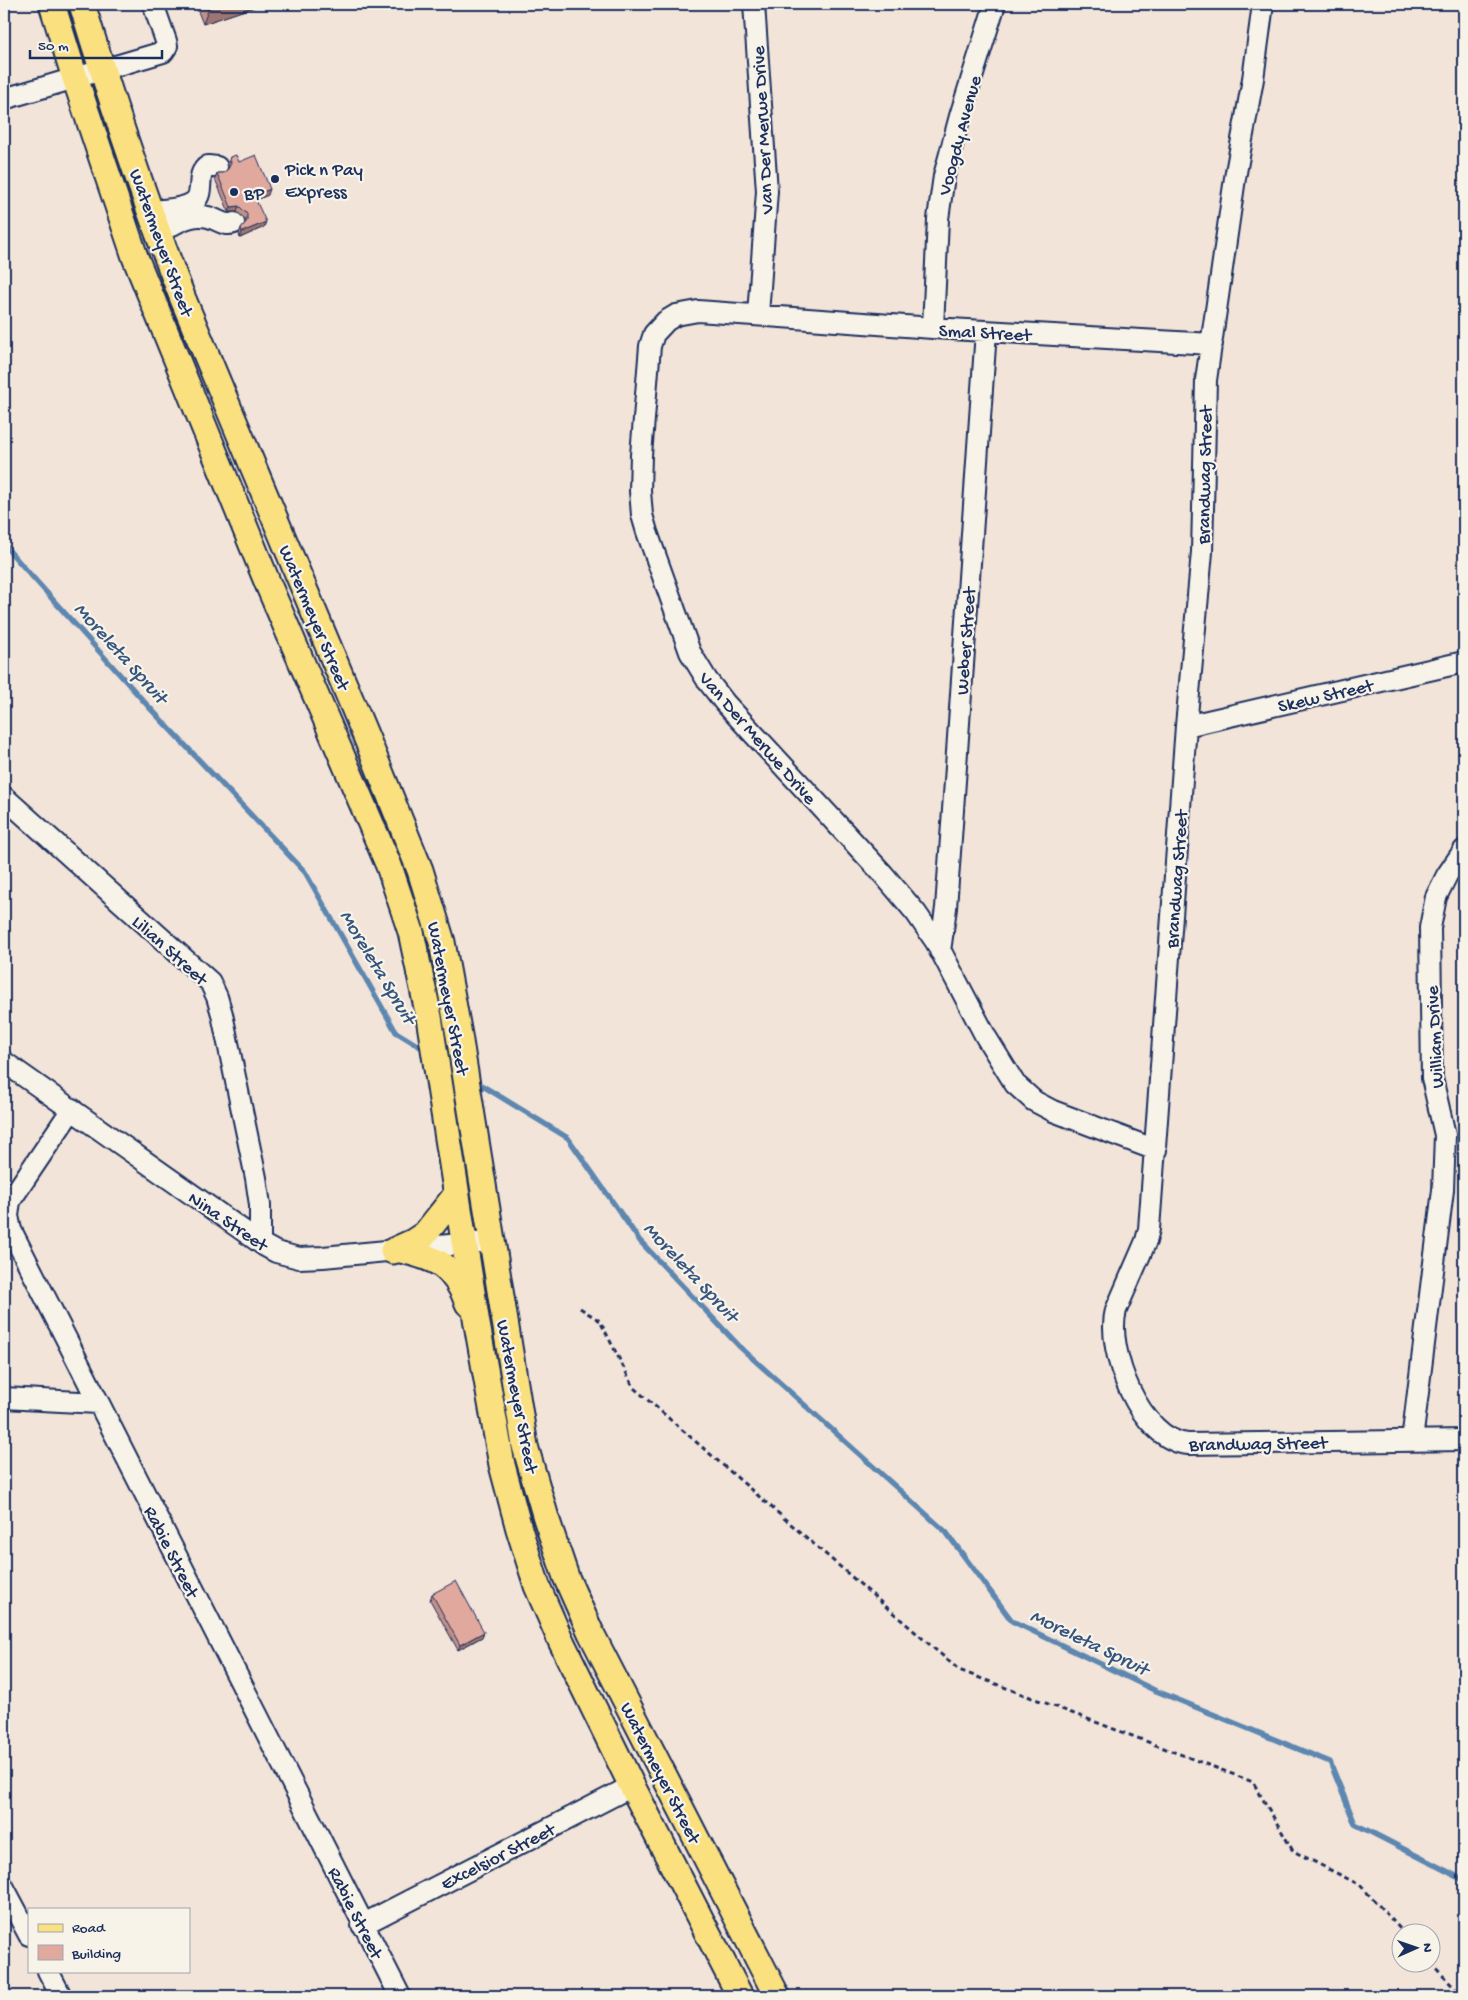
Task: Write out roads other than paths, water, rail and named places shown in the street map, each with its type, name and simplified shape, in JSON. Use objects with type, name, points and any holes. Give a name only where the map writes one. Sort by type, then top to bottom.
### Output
[{"type":"main road","name":"Watermeyer Street","points":[[52,4],[135,257],[268,584],[389,866],[411,932],[429,1017],[477,1324],[502,1465],[537,1586],[561,1641],[632,1786],[740,1996]]},
{"type":"main road","name":"Watermeyer Street","points":[[82,4],[102,70],[154,223],[183,299],[420,870],[442,942],[459,1035],[525,1446],[566,1578],[590,1634],[777,1996]]},
{"type":"main road","points":[[397,1250],[425,1234],[456,1195]]},
{"type":"main road","points":[[397,1250],[436,1260],[450,1272],[460,1285],[477,1324]]},
{"type":"street","points":[[4,99],[130,63],[166,50],[166,40],[153,4]]},
{"type":"street","name":"Van Der Merwe Drive","points":[[754,4],[767,191],[758,315],[684,313],[666,321],[654,334],[648,353],[641,455],[640,491],[642,515],[647,532],[688,645],[707,680],[725,703],[900,893],[929,931],[1015,1084],[1024,1093],[1053,1111],[1156,1150]]},
{"type":"street","name":"Voogdy Avenue","points":[[933,328],[938,220],[944,176],[960,116],[996,4]]},
{"type":"street","name":"Brandwag Street","points":[[1263,4],[1253,80],[1235,178],[1206,387],[1202,552],[1186,726],[1149,1229],[1146,1241],[1118,1302],[1113,1321],[1118,1357],[1130,1391],[1153,1425],[1175,1442],[1188,1444],[1464,1440]]},
{"type":"street","points":[[154,223],[197,199],[201,173],[204,168],[208,166],[217,168]]},
{"type":"street","points":[[154,223],[182,220],[193,216],[209,217],[225,224],[234,223]]},
{"type":"street","name":"Smal Street","points":[[758,315],[933,328],[1212,344]]},
{"type":"street","name":"Weber Street","points":[[940,952],[946,908],[986,331]]},
{"type":"street","name":"Skew Street","points":[[1186,726],[1464,662]]},
{"type":"street","name":"Lilian Street","points":[[4,797],[210,982],[214,988],[223,1021],[256,1178],[260,1205],[260,1242]]},
{"type":"street","name":"William Drive","points":[[1412,1441],[1444,1190],[1443,1122],[1432,1078],[1430,919],[1436,897],[1447,875],[1464,850]]},
{"type":"street","name":"Nina Street","points":[[4,1062],[276,1252],[299,1258],[492,1241]]},
{"type":"street","name":"Rabie Street","points":[[72,1109],[7,1201],[9,1224],[400,1996]]},
{"type":"street","points":[[4,1398],[98,1403]]},
{"type":"street","name":"Excelsior Street","points":[[362,1924],[632,1786]]},
{"type":"street","points":[[4,1888],[28,1933]]},
{"type":"street","points":[[48,1972],[60,1996]]},
{"type":"waterway","name":"Moreleta Spruit","points":[[4,545],[148,706],[305,872],[396,1032],[427,1051]]},
{"type":"waterway","name":"Moreleta Spruit","points":[[473,1080],[568,1138],[640,1241],[740,1347],[946,1532],[1012,1621],[1154,1690],[1330,1762],[1355,1824],[1464,1880]]},
{"type":"place","name":"Pick n Pay Express","points":[[275,179]]},
{"type":"place","name":"BP","points":[[234,192]]}]
